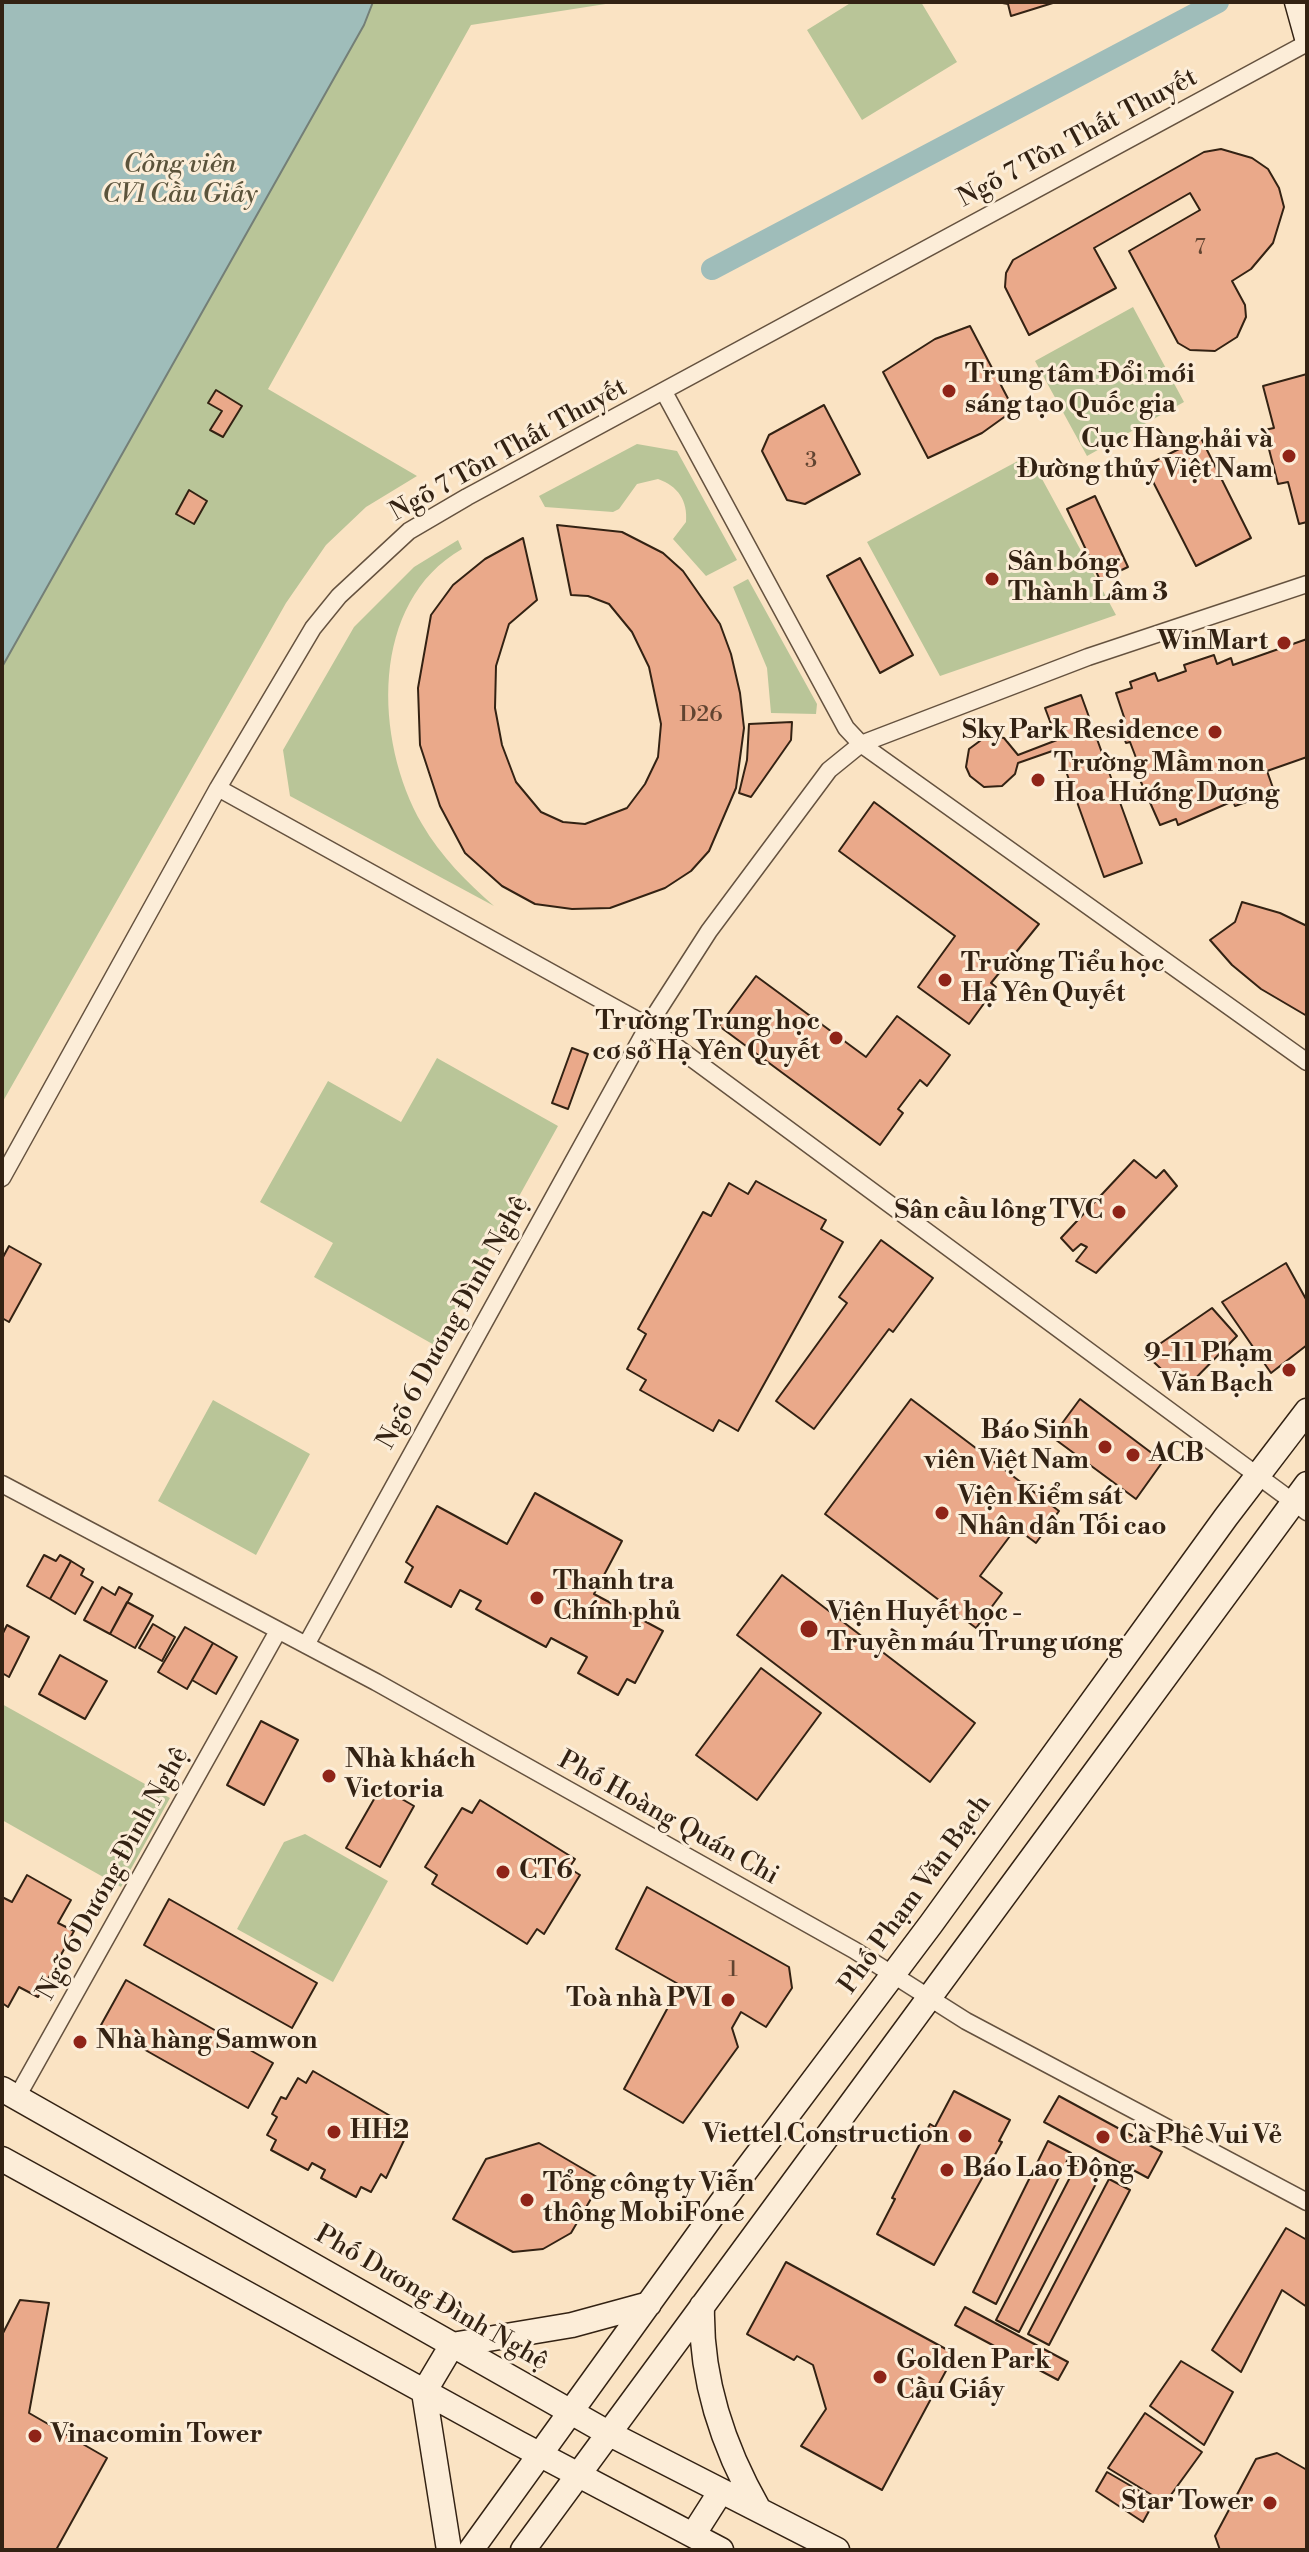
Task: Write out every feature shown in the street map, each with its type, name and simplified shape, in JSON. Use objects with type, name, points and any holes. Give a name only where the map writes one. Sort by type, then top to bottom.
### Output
[{"type":"main road","points":[[1297,4],[1307,40]]},
{"type":"main road","name":"Phố Phạm Văn Bạch","points":[[471,2550],[538,2454],[1307,1411]]},
{"type":"main road","points":[[523,2550],[928,1998],[1302,1499]]},
{"type":"main road","name":"Phố Dương Đình Nghệ","points":[[9,2093],[608,2433],[837,2550]]},
{"type":"main road","points":[[2,2159],[577,2474],[688,2545],[721,2550]]},
{"type":"main road","points":[[449,2550],[424,2392],[452,2345],[572,2325],[655,2296],[699,2310]]},
{"type":"main road","points":[[699,2310],[703,2352],[714,2407],[726,2447],[759,2510]]},
{"type":"main road","points":[[688,2545],[721,2491]]},
{"type":"street","name":"Ngõ 7 Tôn Thất Thuyết","points":[[2,1178],[218,788],[313,628],[374,561],[409,531],[439,513],[1307,40]]},
{"type":"street","points":[[664,392],[834,711],[861,744],[1307,1062]]},
{"type":"street","name":"Ngõ 6 Dương Đình Nghệ","points":[[306,1645],[648,1026],[709,931],[829,770],[861,744],[1088,657],[1307,584]]},
{"type":"street","points":[[218,788],[648,1026],[1258,1476],[1302,1499]]},
{"type":"street","name":"Phố Hoàng Quán Chi","points":[[2,1484],[306,1645],[640,1829],[928,1998],[1307,2202]]},
{"type":"street","name":"Ngõ 6 Dương Đình Nghệ","points":[[9,2093],[278,1631]]},
{"type":"green space","name":"Công viên CV1 Cầu Giấy","points":[[2,2],[612,3],[471,25],[268,389],[417,476],[366,507],[326,545],[286,603],[2,1103]]},
{"type":"green space","points":[[852,2],[921,2],[957,62],[862,120],[807,30]]},
{"type":"green space","points":[[1133,307],[1184,402],[1087,456],[1035,361]]},
{"type":"green space","points":[[637,444],[677,451],[737,560],[706,576],[673,539],[686,522],[685,507],[676,490],[658,479],[637,484],[619,509],[613,512],[545,507],[539,496]]},
{"type":"green space","name":"Sân bóng Thành Lâm 3","points":[[1029,455],[1116,615],[940,676],[867,542]]},
{"type":"green space","points":[[458,540],[462,549],[432,573],[410,603],[396,637],[389,675],[389,714],[395,753],[406,791],[422,824],[455,868],[494,906],[290,796],[283,750],[354,627],[414,567]]},
{"type":"green space","points":[[748,579],[817,704],[816,714],[771,713],[767,668],[733,587]]},
{"type":"green space","points":[[437,1058],[558,1126],[436,1346],[314,1277],[333,1243],[260,1202],[328,1081],[401,1122]]},
{"type":"green space","points":[[213,1400],[310,1454],[256,1555],[158,1501]]},
{"type":"green space","points":[[2,1704],[170,1798],[121,1887],[2,1820]]},
{"type":"green space","points":[[305,1834],[388,1881],[333,1982],[237,1929],[284,1842]]},
{"type":"water","points":[[2,2],[373,2],[364,25],[2,667]]},
{"type":"building","points":[[997,2],[1056,2],[1011,16],[1008,4]]},
{"type":"building","points":[[1221,149],[1252,158],[1268,169],[1279,188],[1284,207],[1273,243],[1251,269],[1232,281],[1245,305],[1246,317],[1237,337],[1215,351],[1190,350],[1178,343],[1129,251],[1200,210],[1190,193],[1094,248],[1116,288],[1029,335],[1005,287],[1006,273],[1013,260],[1204,152]]},
{"type":"building","name":"Trung tâm Đổi mới sáng tạo Quốc gia","points":[[970,326],[1014,410],[982,433],[928,458],[883,372],[935,339]]},
{"type":"building","name":"Cục Hàng hải và Đường thủy Việt Nam","points":[[1307,374],[1307,522],[1299,524],[1288,482],[1278,484],[1264,430],[1274,428],[1263,386]]},
{"type":"building","points":[[216,390],[242,406],[223,437],[210,430],[222,411],[208,403]]},
{"type":"building","points":[[824,405],[860,474],[805,504],[787,500],[762,451],[769,435]]},
{"type":"building","points":[[1201,438],[1251,538],[1196,566],[1145,466]]},
{"type":"building","points":[[189,490],[207,501],[194,524],[176,514]]},
{"type":"building","points":[[1095,496],[1128,567],[1100,580],[1067,509]]},
{"type":"building","points":[[557,525],[622,532],[663,553],[683,571],[720,624],[740,693],[744,728],[736,788],[709,851],[691,871],[665,888],[610,908],[572,909],[535,904],[502,886],[465,853],[440,806],[420,745],[418,688],[431,615],[453,585],[485,559],[523,538],[537,600],[509,624],[496,666],[495,708],[502,745],[516,782],[541,812],[563,822],[585,824],[627,808],[645,784],[658,757],[661,724],[649,667],[632,632],[609,604],[588,596],[571,595]]},
{"type":"building","points":[[860,558],[913,655],[880,673],[827,576]]},
{"type":"building","name":"Sky Park Residence","points":[[1307,639],[1307,757],[1267,771],[1273,788],[1262,792],[1263,796],[1235,806],[1233,801],[1178,825],[1176,819],[1160,825],[1137,773],[1141,771],[1130,742],[1126,743],[1118,722],[1125,720],[1116,693],[1132,688],[1130,682],[1155,673],[1158,681],[1186,671],[1184,665],[1214,655],[1217,664],[1231,658],[1233,665]]},
{"type":"building","points":[[1081,695],[1142,863],[1104,877],[1058,749],[1018,763],[1015,774],[1002,786],[984,787],[970,776],[966,767],[969,749],[988,735],[1004,738],[1018,755],[1057,740],[1045,708]]},
{"type":"building","points":[[792,722],[791,740],[751,797],[739,793],[747,760],[749,724]]},
{"type":"building","points":[[874,802],[1039,924],[991,983],[996,987],[969,1024],[918,987],[955,936],[839,851]]},
{"type":"building","points":[[1242,902],[1280,913],[1307,926],[1307,1016],[1261,989],[1232,965],[1210,940],[1235,922]]},
{"type":"building","points":[[756,976],[866,1057],[897,1016],[950,1055],[927,1086],[920,1080],[898,1109],[903,1113],[880,1145],[719,1026]]},
{"type":"building","points":[[572,1048],[588,1054],[568,1109],[552,1103]]},
{"type":"building","name":"Sân cầu lông TVC","points":[[1134,1160],[1156,1178],[1164,1170],[1177,1186],[1096,1273],[1076,1261],[1087,1247],[1081,1244],[1073,1251],[1061,1238]]},
{"type":"building","points":[[756,1181],[826,1220],[821,1229],[843,1242],[738,1431],[719,1420],[713,1431],[640,1390],[646,1380],[627,1369],[646,1334],[638,1329],[703,1212],[711,1216],[729,1183],[748,1194]]},
{"type":"building","points":[[881,1240],[933,1278],[893,1332],[889,1329],[814,1429],[776,1401],[847,1303],[839,1297]]},
{"type":"building","points":[[9,1246],[41,1264],[9,1322],[2,1318],[2,1259]]},
{"type":"building","points":[[1286,1263],[1307,1301],[1307,1345],[1271,1373],[1222,1302]]},
{"type":"building","points":[[1212,1308],[1237,1336],[1184,1390],[1145,1354]]},
{"type":"building","name":"Viện Kiểm sát Nhân dân Tối cao","points":[[911,1399],[1059,1511],[1036,1543],[1016,1528],[980,1576],[1002,1593],[976,1628],[825,1514]]},
{"type":"building","name":"Báo Sinh viên Việt Nam","points":[[1080,1399],[1157,1457],[1161,1464],[1136,1499],[1052,1437]]},
{"type":"building","name":"Thanh tra Chính phủ","points":[[535,1493],[622,1541],[594,1594],[663,1631],[635,1683],[627,1679],[618,1695],[578,1673],[587,1657],[551,1638],[546,1647],[476,1609],[481,1601],[460,1590],[451,1607],[405,1582],[413,1567],[406,1562],[437,1506],[507,1544]]},
{"type":"building","points":[[44,1555],[56,1561],[60,1555],[71,1561],[50,1599],[27,1586]]},
{"type":"building","points":[[71,1561],[84,1569],[81,1575],[93,1582],[75,1614],[50,1599]]},
{"type":"building","points":[[782,1575],[975,1723],[930,1782],[737,1635]]},
{"type":"building","points":[[102,1587],[115,1595],[119,1587],[132,1594],[110,1634],[84,1620]]},
{"type":"building","points":[[127,1602],[153,1616],[135,1648],[110,1634]]},
{"type":"building","points":[[153,1624],[175,1637],[162,1661],[139,1648]]},
{"type":"building","points":[[7,1625],[29,1637],[9,1677],[2,1673],[2,1635]]},
{"type":"building","points":[[185,1627],[213,1643],[187,1689],[158,1672]]},
{"type":"building","points":[[213,1643],[237,1657],[216,1694],[192,1680]]},
{"type":"building","points":[[60,1655],[107,1681],[85,1719],[39,1694]]},
{"type":"building","points":[[761,1668],[821,1713],[757,1800],[696,1755]]},
{"type":"building","points":[[261,1721],[298,1740],[264,1805],[227,1785]]},
{"type":"building","points":[[381,1787],[414,1806],[380,1867],[346,1848]]},
{"type":"building","name":"CT6","points":[[480,1800],[575,1859],[569,1868],[580,1875],[544,1934],[537,1929],[527,1944],[432,1884],[437,1875],[425,1867],[462,1808],[472,1813]]},
{"type":"building","points":[[27,1875],[71,1900],[58,1923],[74,1931],[38,1997],[19,1987],[8,2007],[2,2003],[2,1897],[12,1902]]},
{"type":"building","name":"Toà nhà PVI","points":[[647,1887],[789,1967],[792,1988],[766,2027],[741,2012],[732,2028],[738,2047],[683,2123],[624,2089],[680,1985],[616,1949]]},
{"type":"building","points":[[169,1899],[317,1983],[292,2028],[144,1945]]},
{"type":"building","points":[[126,1980],[273,2063],[248,2108],[101,2025]]},
{"type":"building","name":"HH2","points":[[313,2071],[399,2121],[394,2129],[406,2136],[386,2178],[381,2174],[371,2192],[361,2187],[356,2197],[321,2178],[325,2170],[312,2163],[308,2170],[271,2150],[276,2140],[267,2135],[277,2117],[272,2114],[281,2097],[286,2099],[298,2078],[306,2083]]},
{"type":"building","name":"Báo Lao Động","points":[[954,2091],[1010,2120],[999,2141],[1002,2142],[934,2265],[877,2234],[930,2124],[935,2127]]},
{"type":"building","name":"Cà Phê Vui Vẻ","points":[[1059,2096],[1162,2152],[1148,2178],[1044,2122]]},
{"type":"building","points":[[1048,2141],[1071,2153],[996,2304],[973,2292]]},
{"type":"building","name":"Tổng công ty Viễn thông MobiFone","points":[[539,2143],[602,2180],[571,2233],[543,2249],[513,2252],[453,2219],[486,2159]]},
{"type":"building","points":[[1079,2160],[1102,2172],[1019,2332],[996,2320]]},
{"type":"building","points":[[1109,2179],[1130,2190],[1049,2345],[1028,2334]]},
{"type":"building","points":[[1286,2228],[1307,2240],[1307,2307],[1282,2290],[1241,2372],[1212,2350]]},
{"type":"building","name":"Golden Park Cầu Giấy","points":[[786,2262],[955,2354],[882,2490],[801,2446],[826,2409],[813,2365],[797,2356],[794,2360],[747,2334]]},
{"type":"building","name":"Vinacomin Tower","points":[[20,2300],[49,2303],[29,2413],[107,2458],[56,2550],[2,2550],[2,2335]]},
{"type":"building","points":[[965,2307],[1068,2362],[1058,2380],[955,2325]]},
{"type":"building","points":[[1181,2361],[1233,2392],[1204,2445],[1150,2406]]},
{"type":"building","points":[[1145,2413],[1202,2452],[1165,2503],[1108,2468]]},
{"type":"building","name":"Star Tower","points":[[1277,2453],[1307,2470],[1307,2550],[1220,2550],[1215,2536],[1256,2459]]},
{"type":"building","points":[[1107,2472],[1155,2500],[1143,2522],[1096,2491]]},
{"type":"waterway","points":[[712,269],[1218,2]]},
{"type":"place","name":"Trung tâm Đổi mới sáng tạo Quốc gia","points":[[949,391]]},
{"type":"place","name":"Cục Hàng hải và Đường thủy Việt Nam","points":[[1289,456]]},
{"type":"place","name":"Sân bóng Thành Lâm 3","points":[[992,579]]},
{"type":"place","name":"WinMart","points":[[1284,643]]},
{"type":"place","name":"Sky Park Residence","points":[[1215,732]]},
{"type":"place","name":"Trường Mầm non Hoa Hướng Dương","points":[[1038,780]]},
{"type":"place","name":"Trường Tiểu học Hạ Yên Quyết","points":[[945,980]]},
{"type":"place","name":"Trường Trung học cơ sở Hạ Yên Quyết","points":[[836,1038]]},
{"type":"place","name":"Sân cầu lông TVC","points":[[1119,1212]]},
{"type":"place","name":"9-11 Phạm Văn Bạch","points":[[1289,1370]]},
{"type":"place","name":"Báo Sinh viên Việt Nam","points":[[1105,1447]]},
{"type":"place","name":"ACB","points":[[1133,1455]]},
{"type":"place","name":"Viện Kiểm sát Nhân dân Tối cao","points":[[942,1513]]},
{"type":"place","name":"Thanh tra Chính phủ","points":[[537,1598]]},
{"type":"place","name":"Viện Huyết học - Truyền máu Trung ương","points":[[809,1629]]},
{"type":"place","name":"Nhà khách Victoria","points":[[329,1776]]},
{"type":"place","name":"CT6","points":[[503,1872]]},
{"type":"place","name":"Toà nhà PVI","points":[[728,2000]]},
{"type":"place","name":"Nhà hàng Samwon","points":[[80,2042]]},
{"type":"place","name":"HH2","points":[[334,2132]]},
{"type":"place","name":"Viettel Construction","points":[[965,2136]]},
{"type":"place","name":"Cà Phê Vui Vẻ","points":[[1103,2137]]},
{"type":"place","name":"Báo Lao Động","points":[[947,2170]]},
{"type":"place","name":"Tổng công ty Viễn thông MobiFone","points":[[527,2200]]},
{"type":"place","name":"Golden Park Cầu Giấy","points":[[880,2377]]},
{"type":"place","name":"Vinacomin Tower","points":[[35,2436]]},
{"type":"place","name":"Star Tower","points":[[1270,2503]]}]
